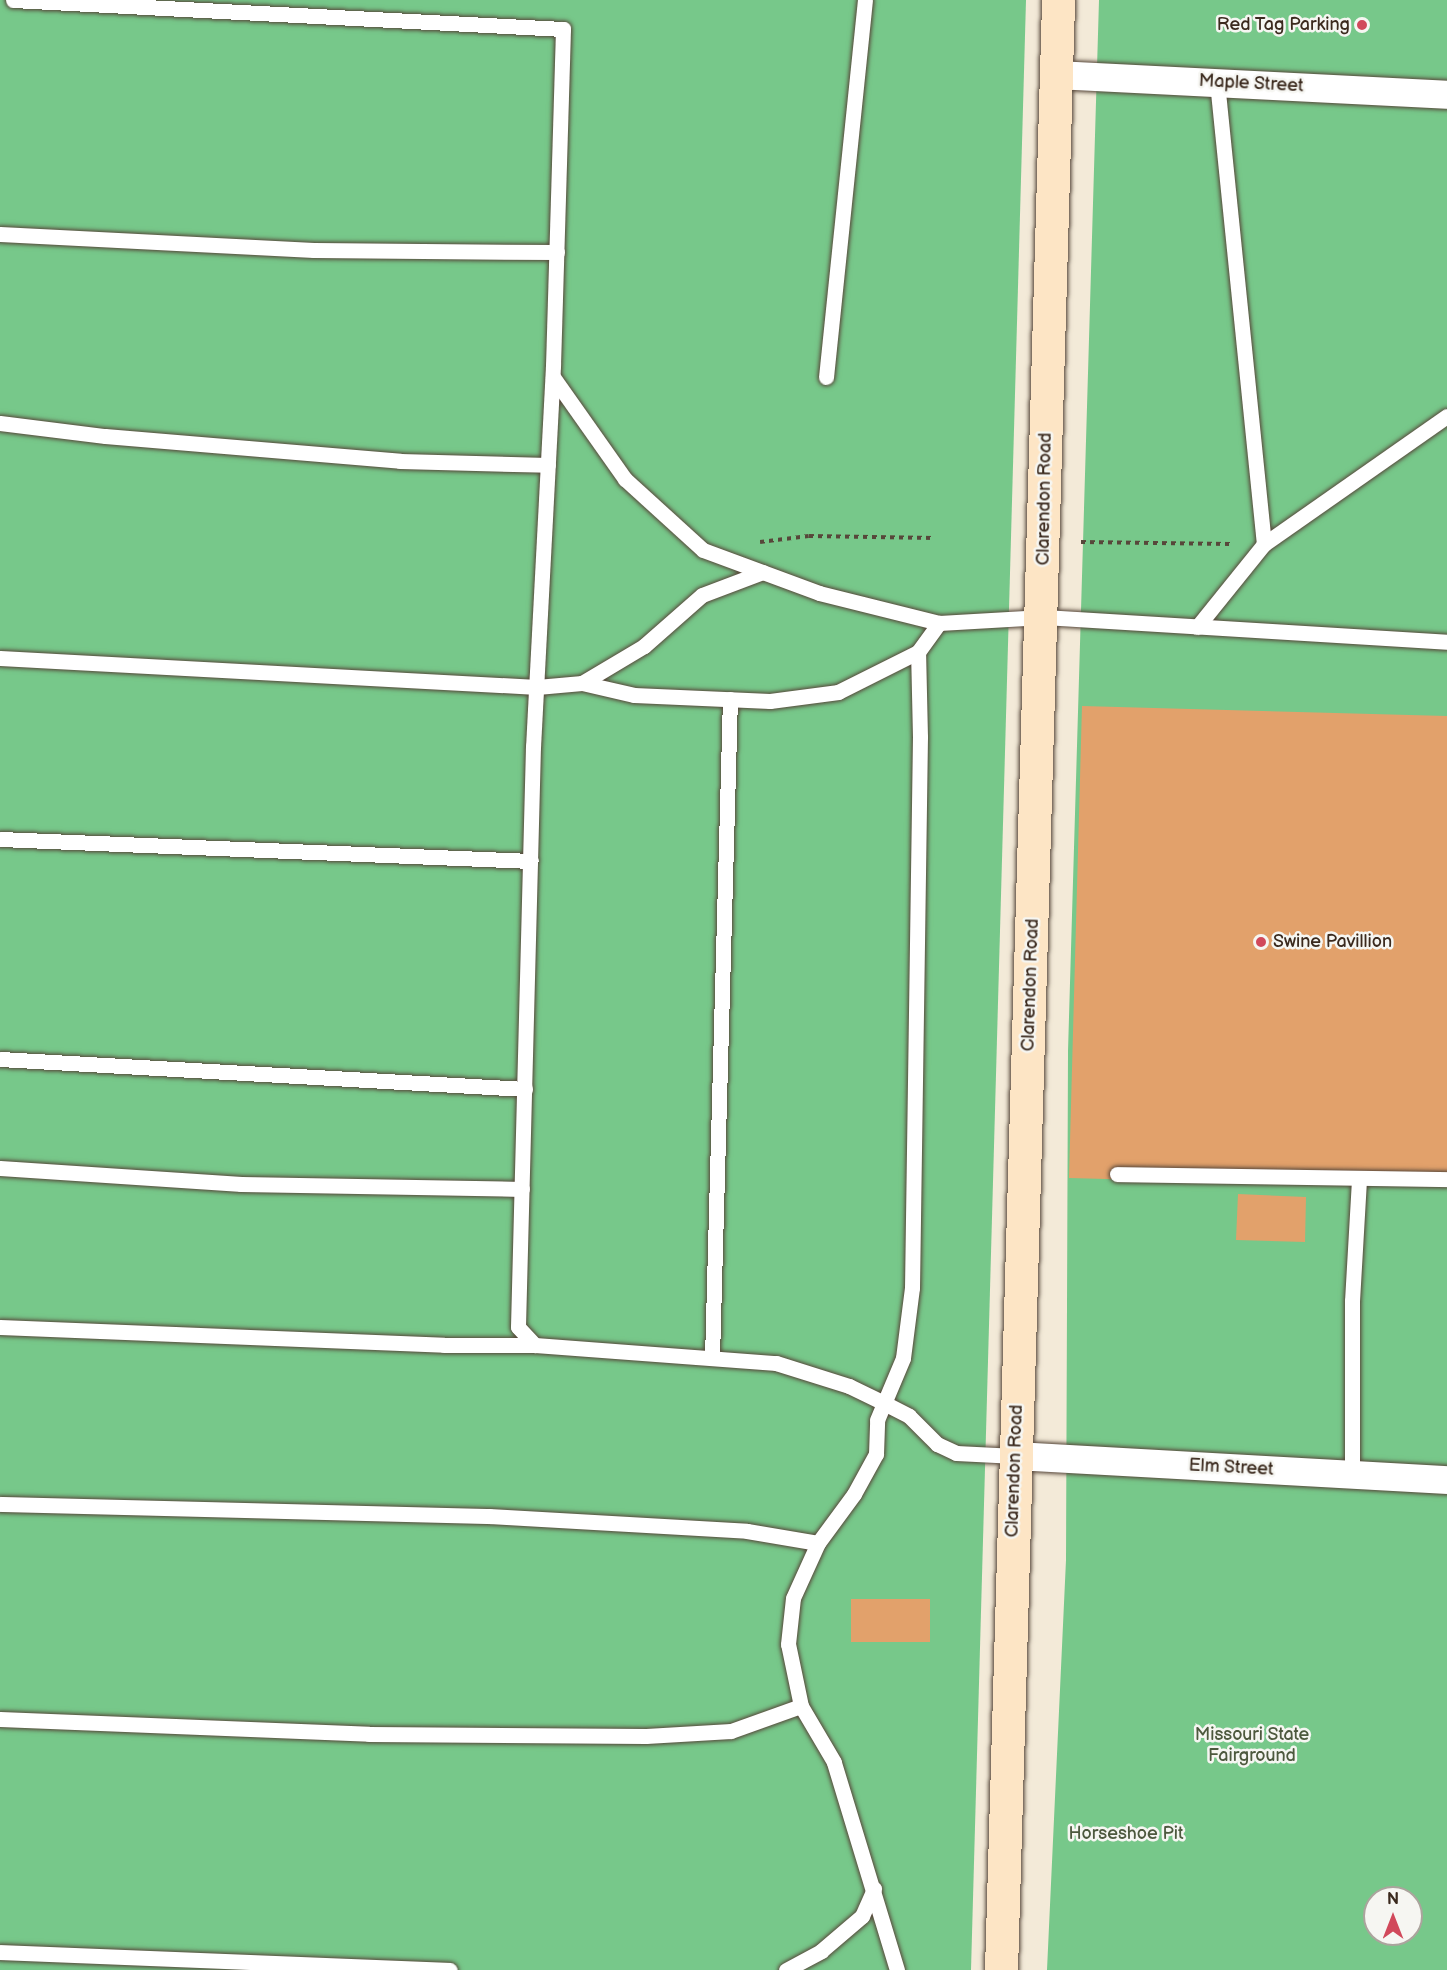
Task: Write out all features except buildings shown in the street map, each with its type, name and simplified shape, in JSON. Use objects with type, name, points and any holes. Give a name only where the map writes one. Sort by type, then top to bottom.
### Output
[{"type":"street","name":"Clarendon Road","points":[[1001,1970],[1043,617],[1058,0]]},
{"type":"street","name":"Maple Street","points":[[1055,75],[1447,95]]},
{"type":"street","name":"Elm Street","points":[[1016,1456],[1447,1480]]},
{"type":"lane","points":[[13,0],[563,29],[553,377],[537,687],[518,1327],[535,1345]]},
{"type":"lane","points":[[826,377],[865,0]]},
{"type":"lane","points":[[1217,82],[1264,544]]},
{"type":"lane","points":[[0,234],[314,250],[556,252]]},
{"type":"lane","points":[[553,377],[625,478],[703,550],[819,593],[939,623],[1043,617],[1447,642]]},
{"type":"lane","points":[[1197,627],[1264,544],[1447,416]]},
{"type":"lane","points":[[0,423],[105,436],[388,460],[548,465]]},
{"type":"lane","points":[[582,683],[644,646],[702,595],[763,572]]},
{"type":"lane","points":[[0,658],[537,687],[582,683],[634,695],[770,701],[838,692],[918,652],[939,623]]},
{"type":"lane","points":[[897,1970],[834,1762],[801,1706],[789,1633],[793,1598],[818,1543],[854,1494],[876,1454],[877,1420],[903,1358],[912,1288],[921,737],[918,652]]},
{"type":"lane","points":[[711,1358],[730,699]]},
{"type":"lane","points":[[0,839],[531,861]]},
{"type":"lane","points":[[0,1059],[525,1089]]},
{"type":"lane","points":[[0,1168],[242,1184],[522,1189]]},
{"type":"lane","points":[[1117,1174],[1447,1179]]},
{"type":"lane","points":[[1352,1475],[1352,1301],[1359,1178]]},
{"type":"lane","points":[[0,1327],[444,1345],[535,1345],[776,1363],[849,1386],[884,1403],[909,1416],[937,1444],[956,1453],[1016,1456]]},
{"type":"lane","points":[[0,1504],[489,1516],[747,1531],[818,1543]]},
{"type":"lane","points":[[0,1719],[369,1734],[646,1736],[731,1731],[801,1706]]},
{"type":"lane","points":[[786,1970],[821,1951],[862,1916],[874,1889]]},
{"type":"lane","points":[[0,1952],[450,1970]]},
{"type":"path","points":[[703,550],[809,536],[935,538]]},
{"type":"path","points":[[1081,542],[1264,544]]},
{"type":"green space","points":[[0,0],[1026,0],[971,1970],[0,1970]]},
{"type":"green space","name":"Missouri State Fairground","points":[[1099,0],[1447,0],[1447,1970],[1047,1970],[1066,1560],[1068,1051]]},
{"type":"place","name":"Red Tag Parking","points":[[1362,25]]},
{"type":"place","name":"Swine Pavillion","points":[[1261,942]]},
{"type":"park label","name":"Horseshoe Pit","points":[[1126,1834]]}]
